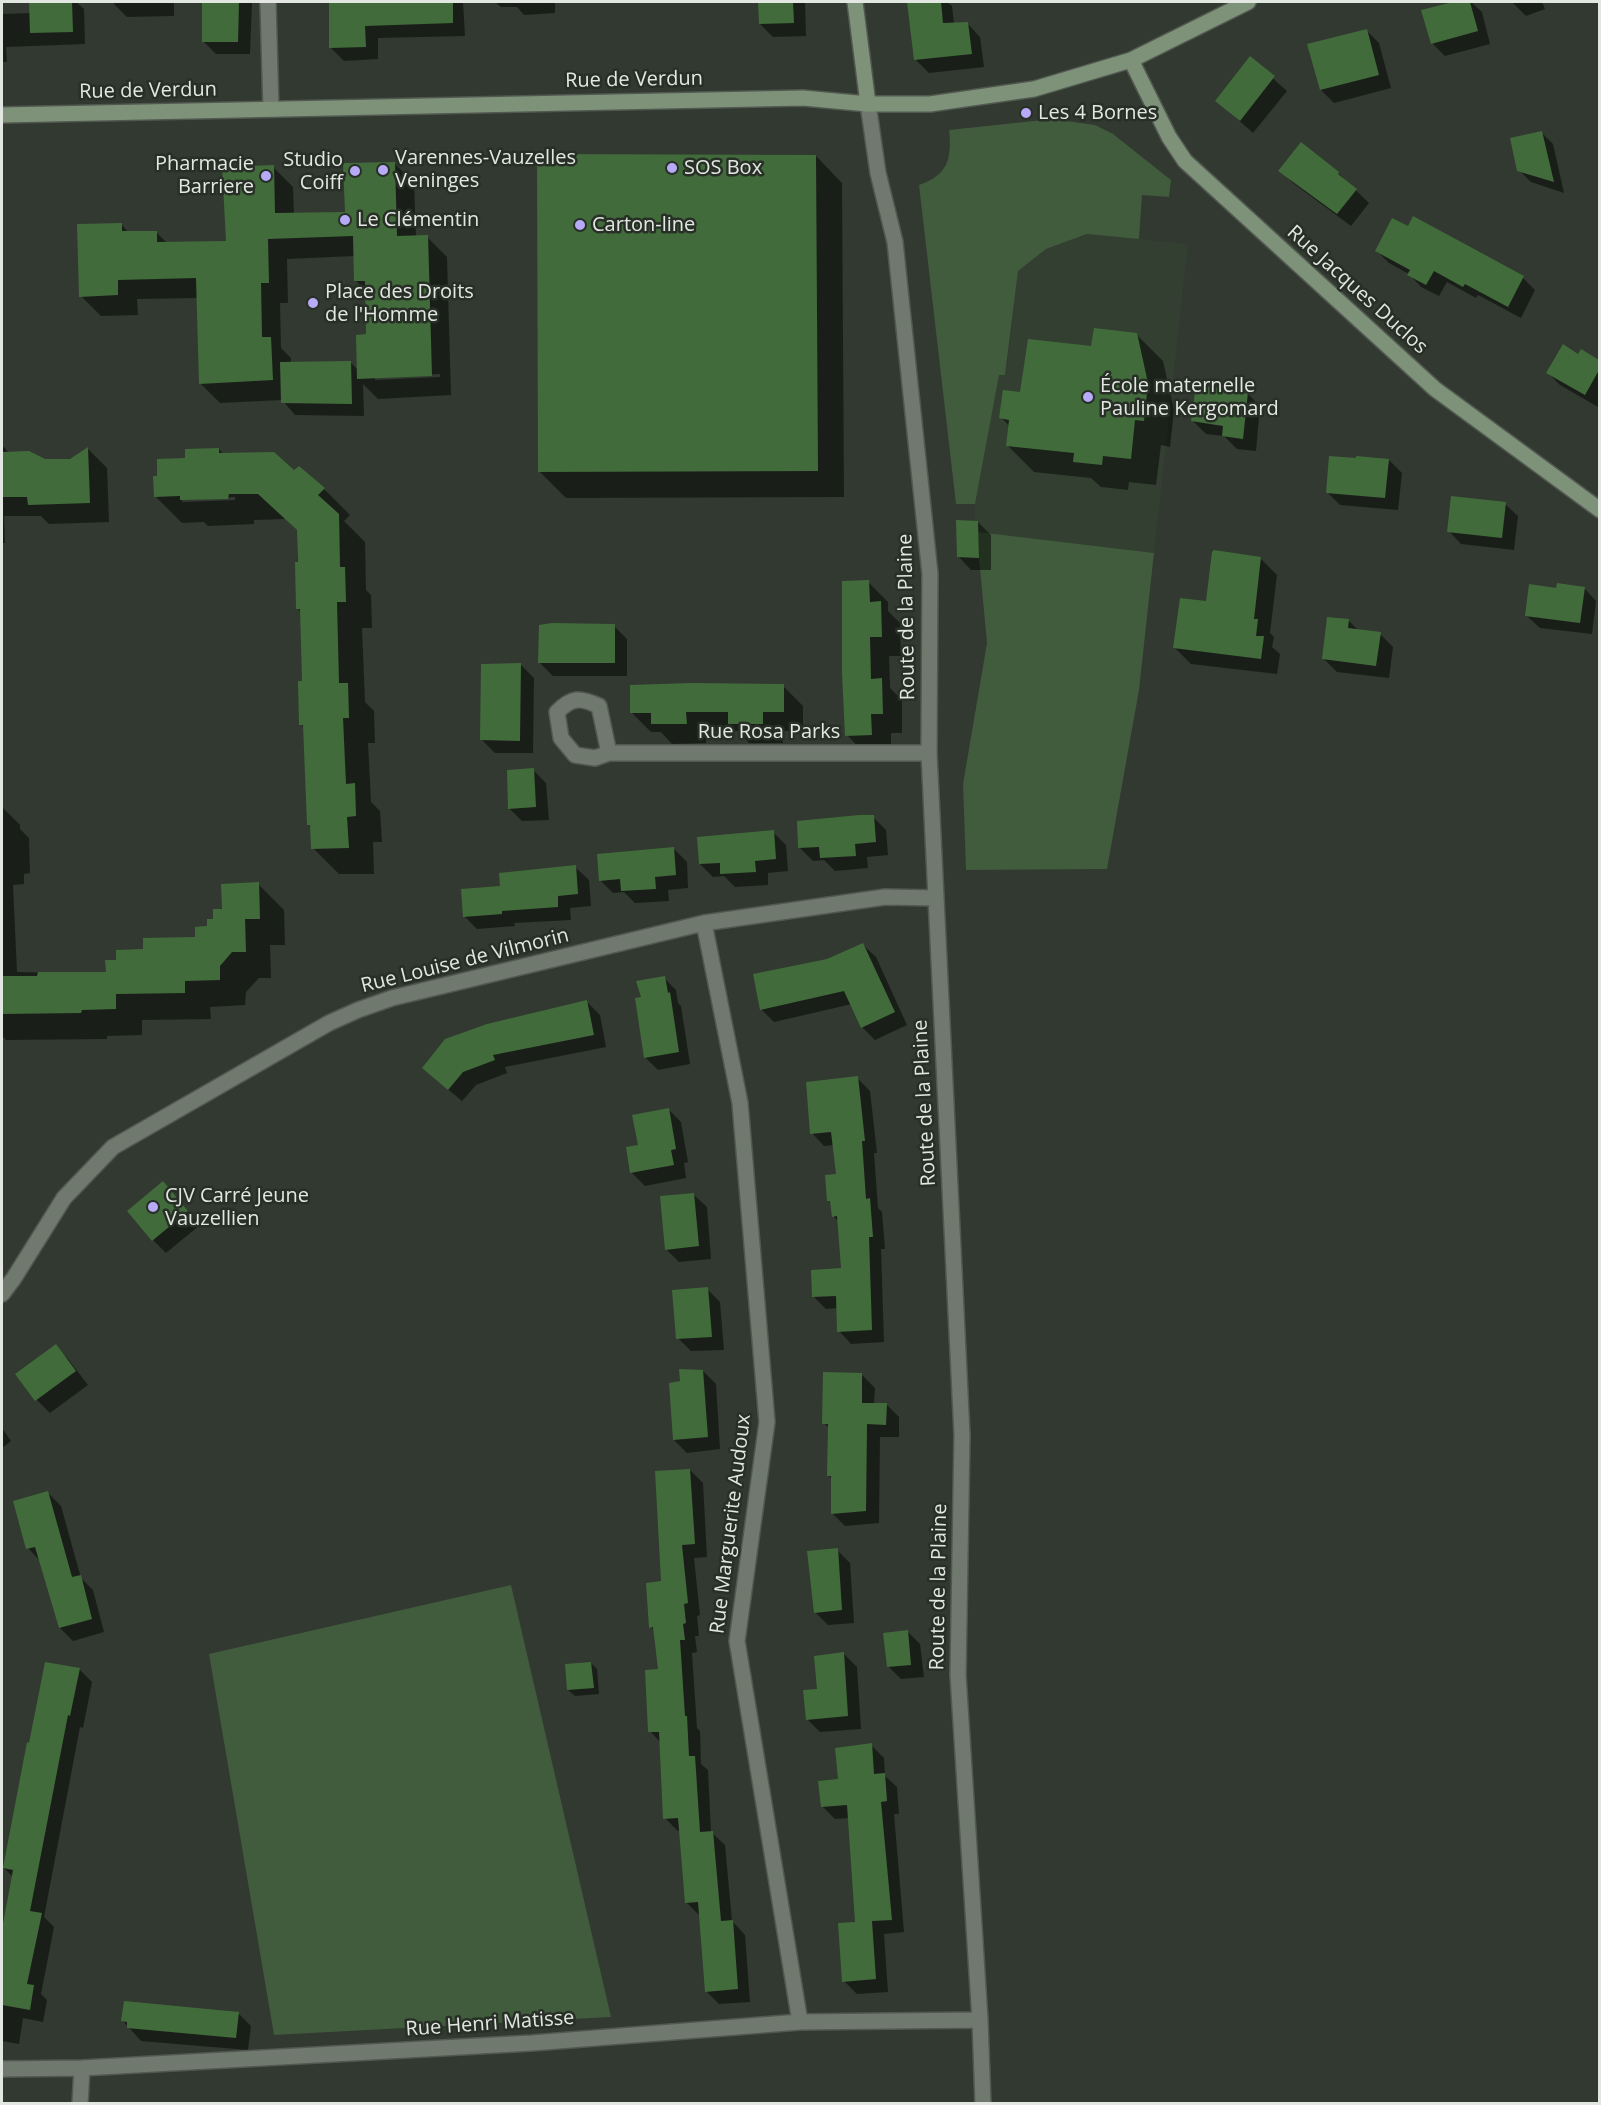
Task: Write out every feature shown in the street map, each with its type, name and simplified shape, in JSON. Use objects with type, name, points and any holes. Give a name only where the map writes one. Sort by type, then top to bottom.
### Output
[{"type":"street","points":[[268,2],[271,109]]},
{"type":"street","points":[[855,2],[868,104]]},
{"type":"street","name":"Rue de Verdun","points":[[2,115],[803,98],[868,104],[930,104],[1034,90],[1131,60],[1248,2]]},
{"type":"street","name":"Rue Jacques Duclos","points":[[1131,60],[1169,137],[1185,161],[1435,389],[1599,510]]},
{"type":"street","name":"Route de la Plaine","points":[[868,104],[878,173],[895,242],[930,574],[929,753],[962,1435],[958,1675],[980,2020],[983,2103]]},
{"type":"street","name":"Rue Rosa Parks","points":[[609,753],[929,753]]},
{"type":"street","name":"Rue Louise de Vilmorin","points":[[2,1294],[64,1198],[113,1147],[329,1023],[358,1010],[392,998],[704,923],[885,897],[936,898]]},
{"type":"street","name":"Rue Marguerite Audoux","points":[[704,923],[740,1103],[767,1422],[737,1641],[800,2022]]},
{"type":"street","name":"Rue Henri Matisse","points":[[2,2069],[82,2067],[532,2043],[800,2022],[980,2020]]},
{"type":"street","points":[[80,2103],[82,2067]]},
{"type":"shaded area","points":[[1088,234],[1188,244],[1154,553],[978,532],[978,521],[975,521],[975,504],[999,374],[1006,374],[1018,271],[1046,249]]},
{"type":"green space","points":[[1052,119],[1095,125],[1113,134],[1171,180],[1169,197],[1142,195],[1139,239],[1087,234],[1046,249],[1018,271],[1005,375],[999,375],[975,504],[956,504],[919,185],[936,176],[946,165],[950,149],[949,130]]},
{"type":"green space","points":[[978,532],[1154,553],[1139,690],[1107,869],[966,870],[963,784],[987,643]]},
{"type":"green space","points":[[511,1585],[611,2017],[274,2035],[209,1654]]},
{"type":"building","points":[[29,2],[72,2],[73,32],[30,33]]},
{"type":"building","points":[[202,2],[239,2],[238,42],[202,42]]},
{"type":"building","points":[[329,2],[453,2],[453,23],[365,26],[366,47],[329,48]]},
{"type":"building","points":[[758,2],[793,2],[794,23],[759,24]]},
{"type":"building","points":[[907,2],[941,2],[943,23],[968,22],[972,54],[914,60]]},
{"type":"building","points":[[1453,2],[1470,2],[1478,31],[1431,44],[1421,10]]},
{"type":"building","points":[[1367,29],[1379,75],[1320,90],[1307,44]]},
{"type":"building","points":[[1250,56],[1275,76],[1240,121],[1215,101]]},
{"type":"building","points":[[1542,131],[1554,182],[1517,171],[1510,138]]},
{"type":"building","points":[[1301,142],[1357,189],[1337,214],[1278,171]]},
{"type":"building","points":[[537,154],[816,155],[818,471],[538,472]]},
{"type":"building","points":[[395,162],[397,236],[428,235],[432,376],[357,379],[356,335],[366,334],[365,281],[354,281],[353,236],[268,239],[269,283],[261,283],[262,337],[271,337],[273,380],[199,384],[196,278],[118,280],[118,295],[79,297],[77,224],[122,223],[122,231],[157,231],[157,242],[226,241],[222,167],[274,165],[275,213],[345,212],[343,163]]},
{"type":"building","points":[[1413,216],[1524,276],[1508,307],[1465,284],[1463,287],[1434,271],[1426,285],[1407,275],[1410,270],[1375,251],[1392,218],[1408,226]]},
{"type":"building","points":[[1094,328],[1137,333],[1148,383],[1144,421],[1135,420],[1131,459],[1103,456],[1102,465],[1073,462],[1074,453],[1006,446],[1009,420],[999,418],[1003,390],[1020,392],[1028,339],[1091,346]]},
{"type":"building","points":[[1563,344],[1578,354],[1581,349],[1599,360],[1599,370],[1585,395],[1546,373]]},
{"type":"building","points":[[351,361],[352,404],[281,403],[280,362]]},
{"type":"building","points":[[1196,385],[1248,392],[1243,439],[1222,436],[1223,426],[1191,421]]},
{"type":"building","points":[[88,447],[90,503],[28,505],[27,497],[2,497],[2,452],[29,451],[45,459],[70,459]]},
{"type":"building","points":[[219,448],[219,453],[274,452],[294,470],[299,466],[325,488],[318,495],[339,514],[340,567],[345,567],[346,602],[337,602],[339,683],[348,683],[349,718],[343,718],[346,784],[355,783],[356,816],[347,817],[349,848],[311,849],[310,825],[307,825],[303,725],[299,725],[298,681],[302,681],[300,609],[296,609],[297,530],[258,494],[229,494],[228,499],[180,500],[180,496],[154,497],[153,476],[157,476],[157,459],[185,458],[185,449]]},
{"type":"building","points":[[1329,456],[1389,459],[1385,498],[1326,493]]},
{"type":"building","points":[[1451,496],[1506,502],[1502,538],[1447,532]]},
{"type":"building","points":[[956,520],[978,521],[979,558],[957,557]]},
{"type":"building","points":[[1214,550],[1261,557],[1254,619],[1258,619],[1256,636],[1264,636],[1261,659],[1173,648],[1180,598],[1206,601]]},
{"type":"building","points":[[869,580],[870,602],[881,601],[882,637],[870,637],[871,679],[882,678],[883,714],[871,714],[872,735],[845,736],[842,581]]},
{"type":"building","points":[[1557,583],[1585,587],[1580,623],[1525,616],[1529,584],[1556,588]]},
{"type":"building","points":[[1327,617],[1349,619],[1348,628],[1381,632],[1376,666],[1322,659]]},
{"type":"building","points":[[552,623],[615,624],[615,663],[538,663],[539,625]]},
{"type":"building","points":[[521,663],[520,741],[480,740],[481,664]]},
{"type":"building","points":[[784,684],[784,712],[763,712],[763,724],[728,724],[728,712],[686,712],[687,724],[651,724],[651,713],[630,713],[630,685]]},
{"type":"building","points":[[534,768],[536,807],[508,809],[507,770]]},
{"type":"building","points":[[874,815],[876,842],[855,844],[856,856],[820,858],[819,847],[798,848],[797,821]]},
{"type":"building","points":[[774,830],[776,859],[755,861],[756,872],[720,874],[720,863],[699,864],[697,837]]},
{"type":"building","points":[[674,847],[676,875],[655,877],[656,889],[621,891],[620,879],[599,881],[597,854]]},
{"type":"building","points":[[576,865],[578,894],[558,896],[558,907],[502,911],[502,914],[463,917],[461,889],[500,886],[499,873]]},
{"type":"building","points":[[259,882],[260,919],[245,919],[246,952],[232,952],[220,966],[220,980],[185,981],[185,993],[116,994],[116,1009],[82,1010],[81,1013],[2,1014],[2,976],[37,976],[38,972],[106,972],[105,960],[116,960],[116,950],[143,949],[143,938],[195,937],[195,927],[207,926],[207,919],[213,919],[213,909],[222,909],[221,884]]},
{"type":"building","points":[[863,943],[895,1012],[861,1028],[844,991],[760,1010],[753,974],[827,959]]},
{"type":"building","points":[[665,976],[668,993],[670,992],[679,1052],[644,1058],[635,998],[641,997],[636,981]]},
{"type":"building","points":[[587,1000],[594,1035],[493,1055],[495,1060],[463,1072],[448,1090],[422,1068],[445,1039],[487,1024]]},
{"type":"building","points":[[858,1076],[865,1141],[862,1141],[866,1199],[870,1198],[873,1237],[869,1237],[872,1330],[837,1332],[836,1296],[812,1297],[811,1270],[841,1268],[837,1216],[832,1217],[830,1201],[827,1201],[825,1175],[836,1174],[831,1132],[810,1134],[806,1082]]},
{"type":"building","points":[[669,1108],[676,1149],[671,1150],[674,1165],[630,1173],[626,1147],[638,1145],[632,1115]]},
{"type":"building","points":[[163,1181],[188,1211],[152,1241],[127,1211]]},
{"type":"building","points":[[694,1193],[699,1246],[665,1250],[660,1196]]},
{"type":"building","points":[[708,1287],[712,1337],[676,1339],[672,1290]]},
{"type":"building","points":[[56,1344],[76,1371],[35,1401],[15,1374]]},
{"type":"building","points":[[679,1369],[703,1370],[708,1437],[673,1440],[669,1383],[680,1381]]},
{"type":"building","points":[[823,1372],[862,1373],[862,1403],[887,1403],[886,1425],[867,1424],[866,1511],[831,1514],[831,1476],[827,1476],[828,1424],[822,1424]]},
{"type":"building","points":[[690,1469],[695,1544],[682,1545],[688,1603],[684,1604],[685,1640],[680,1640],[685,1716],[687,1716],[689,1756],[695,1756],[700,1832],[713,1831],[721,1921],[733,1920],[738,1989],[705,1992],[698,1902],[685,1903],[678,1818],[663,1819],[659,1732],[648,1732],[645,1670],[658,1669],[653,1627],[649,1628],[646,1583],[661,1581],[655,1471]]},
{"type":"building","points":[[48,1491],[72,1577],[81,1575],[92,1619],[59,1628],[35,1547],[26,1549],[13,1501]]},
{"type":"building","points":[[838,1548],[842,1610],[814,1613],[807,1551]]},
{"type":"building","points":[[908,1630],[911,1665],[887,1667],[883,1633]]},
{"type":"building","points":[[844,1652],[848,1716],[806,1720],[803,1690],[817,1689],[814,1656]]},
{"type":"building","points":[[45,1662],[80,1668],[70,1716],[68,1715],[30,1911],[42,1913],[27,1984],[34,1985],[30,2010],[2,2005],[2,1929],[13,1870],[3,1868]]},
{"type":"building","points":[[591,1662],[594,1688],[567,1690],[565,1664]]},
{"type":"building","points":[[872,1743],[874,1774],[885,1773],[887,1801],[881,1802],[892,1920],[872,1921],[876,1979],[842,1982],[838,1923],[855,1922],[847,1805],[821,1807],[818,1781],[838,1779],[835,1748]]},
{"type":"building","points":[[124,2001],[239,2012],[236,2038],[127,2028],[127,2022],[121,2021]]},
{"type":"place","name":"Les 4 Bornes","points":[[1026,113]]},
{"type":"place","name":"SOS Box","points":[[672,168]]},
{"type":"place","name":"Varennes-Vauzelles Veninges","points":[[383,170]]},
{"type":"place","name":"Studio Coiff","points":[[355,171]]},
{"type":"place","name":"Pharmacie Barriere","points":[[266,176]]},
{"type":"place","name":"Le Clémentin","points":[[345,220]]},
{"type":"place","name":"Carton-line","points":[[580,225]]},
{"type":"place","name":"Place des Droits de l'Homme","points":[[313,303]]},
{"type":"place","name":"École maternelle Pauline Kergomard","points":[[1088,397]]},
{"type":"place","name":"CJV Carré Jeune Vauzellien","points":[[153,1207]]}]
